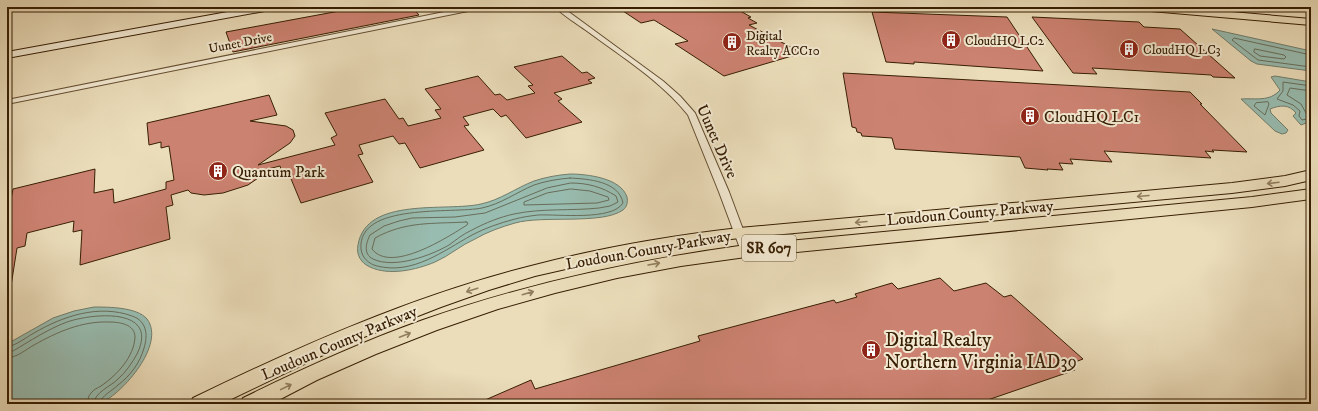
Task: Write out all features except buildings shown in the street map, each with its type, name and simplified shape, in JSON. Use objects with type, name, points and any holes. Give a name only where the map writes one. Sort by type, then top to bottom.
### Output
[{"type":"main road","points":[[7,51],[254,7]]},
{"type":"main road","points":[[7,55],[270,7]]},
{"type":"main road","points":[[1139,7],[1311,22]]},
{"type":"main road","points":[[1206,7],[1311,16]]},
{"type":"main road","points":[[1237,10],[1274,8]]},
{"type":"main road","name":"Loudoun County Parkway","points":[[250,404],[355,355],[449,318],[574,280],[666,261],[742,242],[1227,188],[1285,181],[1311,175]]},
{"type":"main road","name":"Loudoun County Parkway","points":[[201,404],[292,359],[406,312],[496,282],[581,259],[622,251],[702,238],[742,242],[1252,202],[1311,194]]},
{"type":"street","name":"Uunet Drive","points":[[7,102],[478,7]]},
{"type":"street","name":"Uunet Drive","points":[[558,7],[660,81],[685,105],[692,115],[742,242]]},
{"type":"water","points":[[1212,29],[1311,51],[1311,71],[1257,64],[1251,61]]},
{"type":"water","points":[[1275,76],[1311,82],[1311,121],[1301,125],[1293,116],[1296,113],[1290,108],[1284,106],[1270,109],[1271,113],[1288,130],[1286,133],[1282,134],[1275,131],[1241,99],[1262,99],[1276,94],[1280,90],[1271,77]]},
{"type":"water","points":[[570,174],[603,178],[618,185],[627,197],[625,207],[623,210],[613,215],[601,217],[515,223],[484,234],[435,262],[402,271],[377,270],[364,263],[360,258],[358,245],[364,229],[376,219],[391,213],[409,209],[481,204],[495,200],[534,181],[552,176]]},
{"type":"water","points":[[94,307],[130,310],[147,319],[151,329],[151,341],[147,354],[130,379],[110,398],[99,404],[7,404],[7,344],[53,318],[74,311]]},
{"type":"place","name":"CloudHQ LC2","points":[[951,40]]},
{"type":"place","name":"Digital Realty ACC10","points":[[732,42]]},
{"type":"place","name":"CloudHQ LC3","points":[[1129,49]]},
{"type":"place","name":"CloudHQ LC1","points":[[1030,116]]},
{"type":"place","name":"Quantum Park","points":[[218,171]]},
{"type":"place","name":"Digital Realty Northern Virginia IAD39","points":[[871,350]]}]
